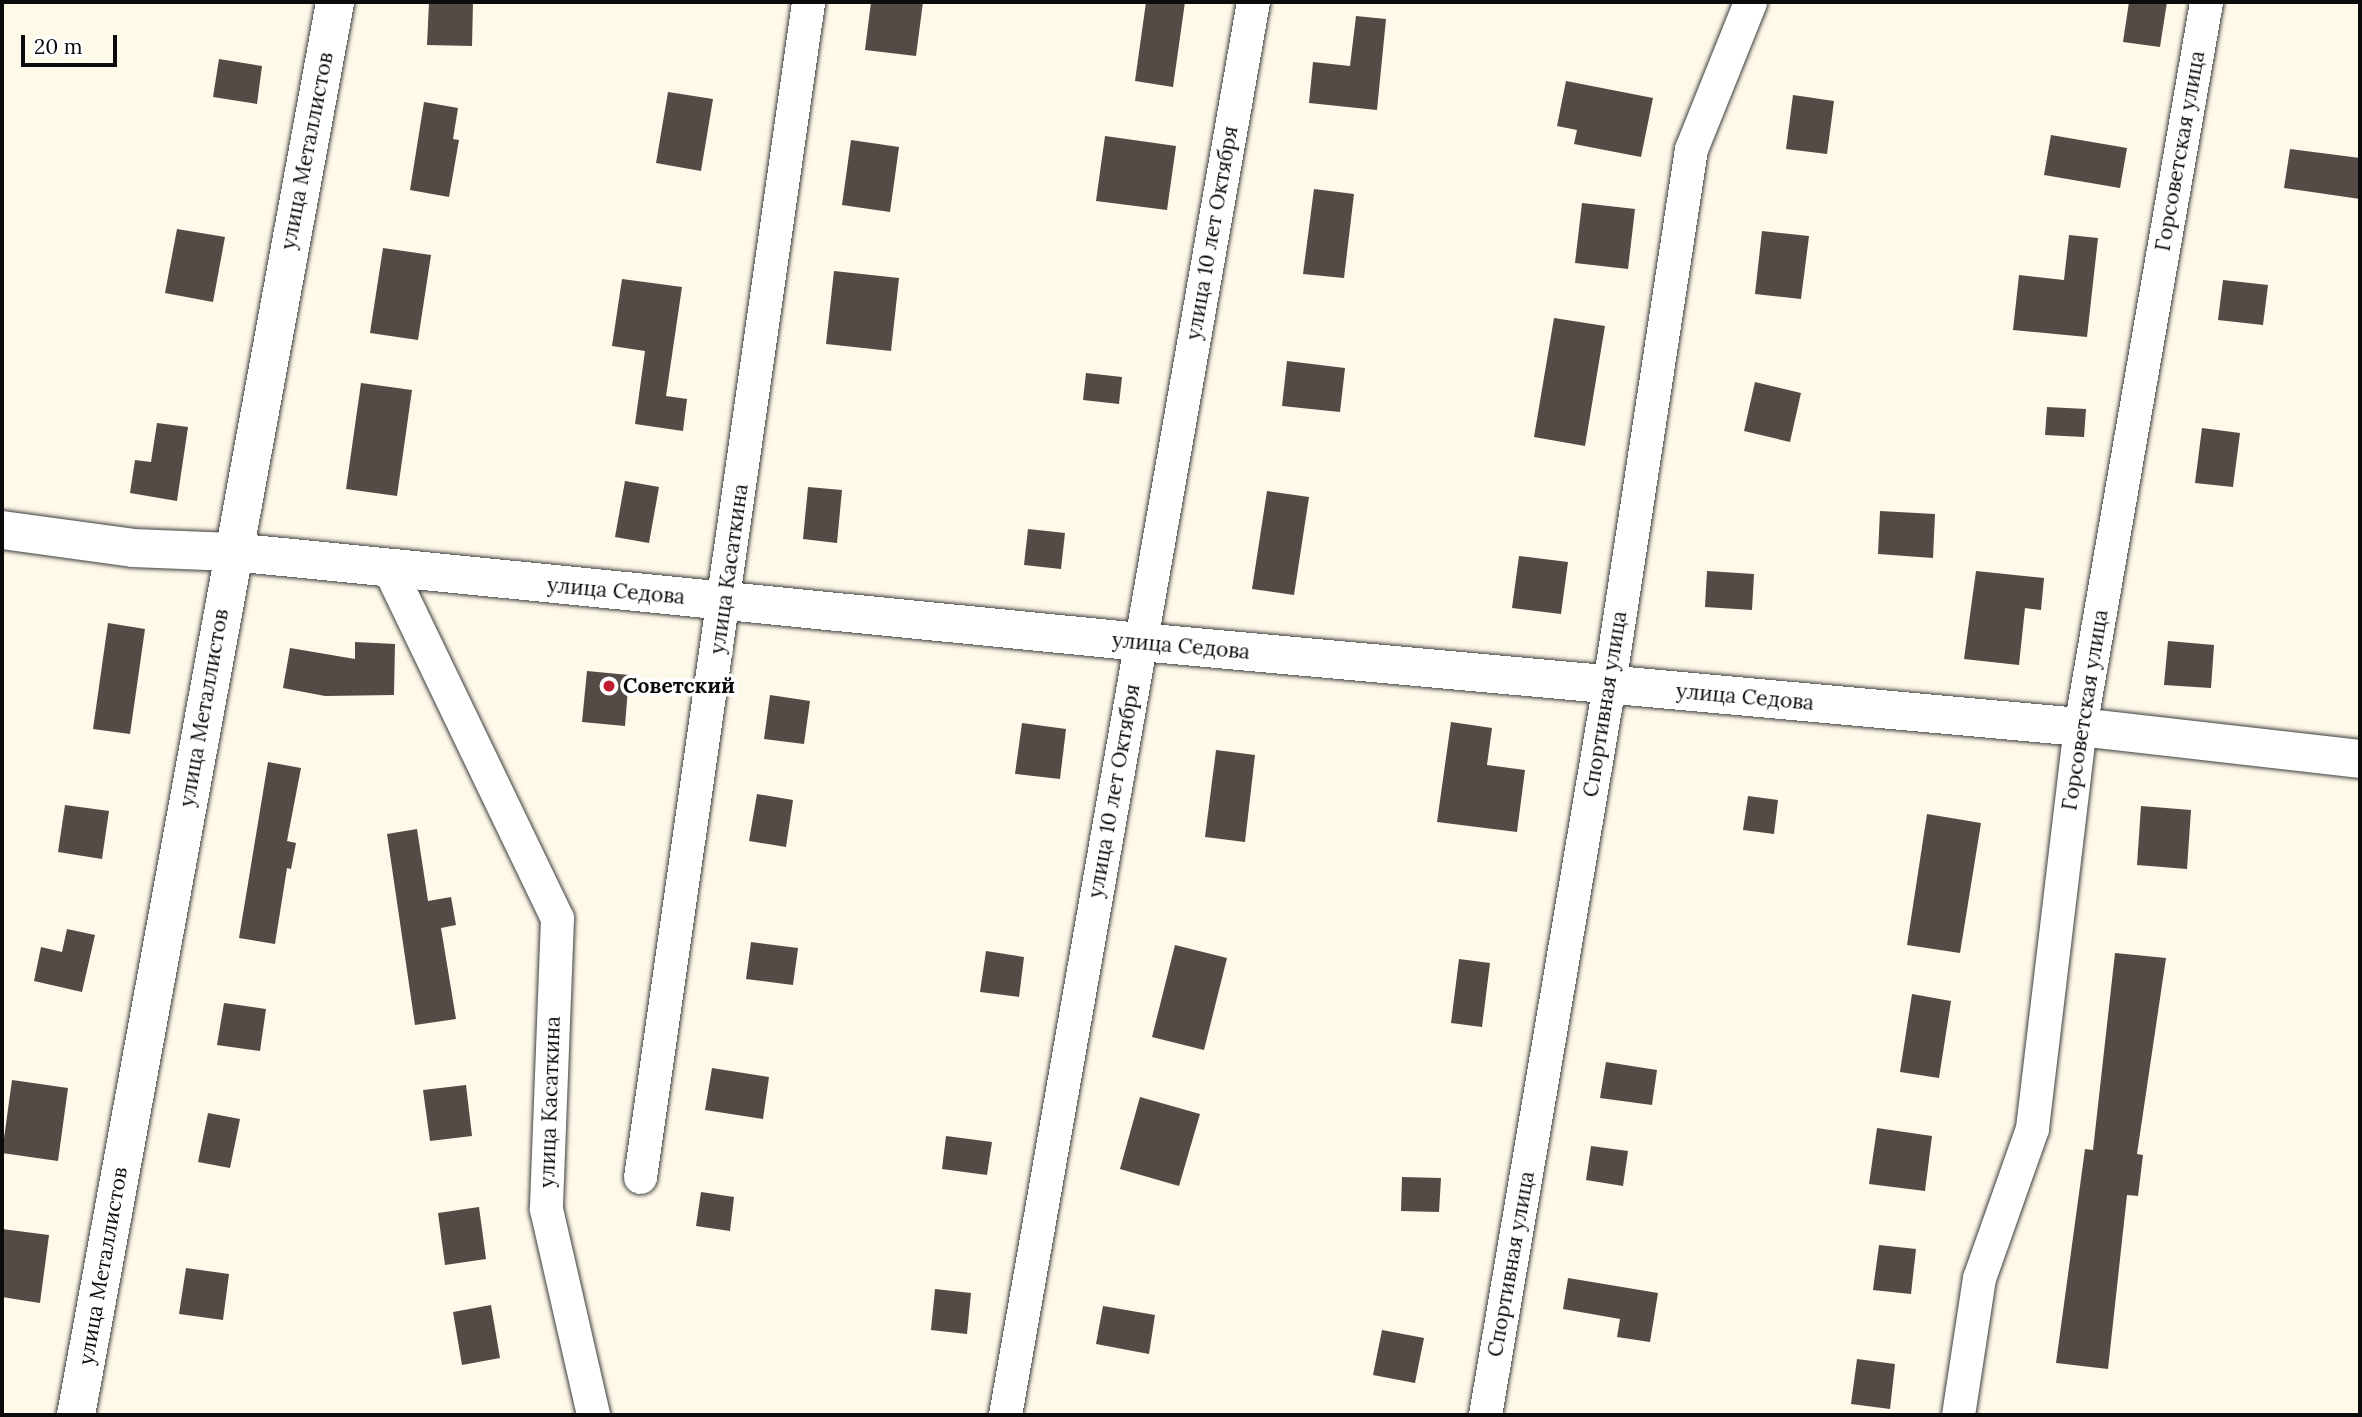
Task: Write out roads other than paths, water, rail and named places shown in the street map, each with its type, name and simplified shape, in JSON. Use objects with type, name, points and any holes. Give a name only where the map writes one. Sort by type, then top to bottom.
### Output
[{"type":"street","name":"улица Металлистов","points":[[76,1415],[232,552],[335,2]]},
{"type":"street","name":"улица Касаткина","points":[[640,1177],[808,2]]},
{"type":"street","name":"улица 10 лет Октября","points":[[1005,1415],[1253,2]]},
{"type":"street","name":"Спортивная улица","points":[[1485,1415],[1609,684],[1691,149],[1750,2]]},
{"type":"street","name":"Горсоветская улица","points":[[1958,1415],[1979,1278],[2032,1128],[2080,727],[2206,2]]},
{"type":"street","name":"улица Седова","points":[[2,530],[133,548],[232,552],[390,570],[1140,642],[2080,727],[2360,759]]},
{"type":"street","name":"улица Касаткина","points":[[390,570],[557,918],[546,1209],[593,1415]]},
{"type":"place","name":"Советский","points":[[609,686]]}]
